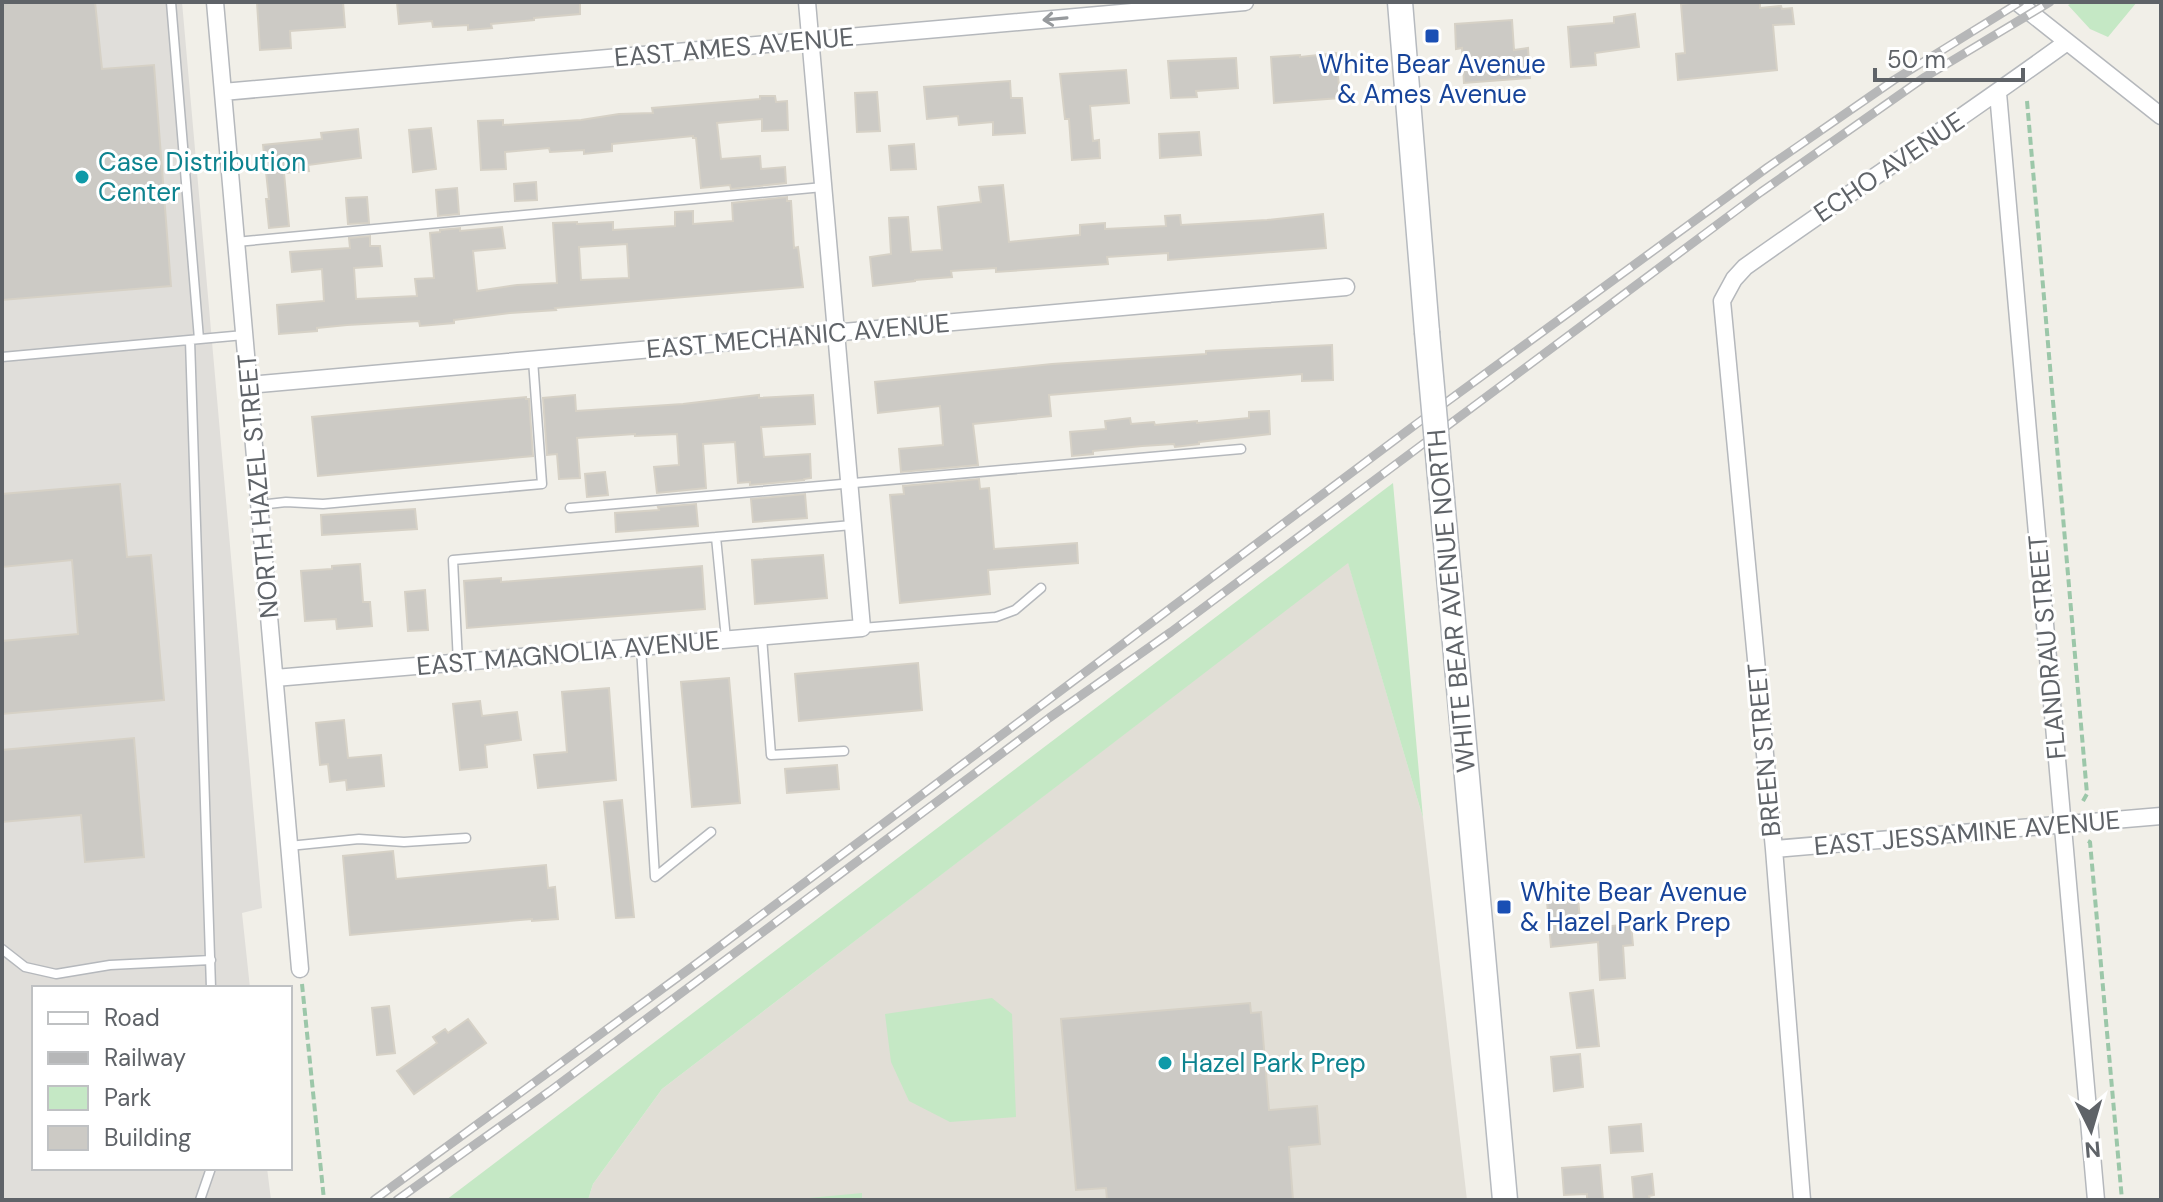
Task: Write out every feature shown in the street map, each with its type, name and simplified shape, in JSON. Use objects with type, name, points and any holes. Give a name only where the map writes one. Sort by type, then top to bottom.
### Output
[{"type":"main road","name":"WHITE BEAR AVENUE NORTH","points":[[1400,2],[1505,1200]]},
{"type":"street","name":"NORTH HAZEL STREET","points":[[215,2],[300,969]]},
{"type":"street","points":[[807,2],[862,628]]},
{"type":"street","name":"EAST AMES AVENUE","points":[[223,92],[1245,2]]},
{"type":"street","points":[[2017,2],[2161,116]]},
{"type":"street","name":"ECHO AVENUE","points":[[1722,301],[1745,267],[2067,42]]},
{"type":"street","name":"FLANDRAU STREET","points":[[1998,93],[2096,1200]]},
{"type":"street","name":"EAST MECHANIC AVENUE","points":[[249,385],[1346,287]]},
{"type":"street","name":"BREEN STREET","points":[[1722,301],[1774,849],[1802,1200]]},
{"type":"street","name":"EAST MAGNOLIA AVENUE","points":[[275,678],[862,628]]},
{"type":"street","name":"EAST JESSAMINE AVENUE","points":[[1774,849],[2161,816]]},
{"type":"lane","points":[[171,2],[194,339],[211,986]]},
{"type":"lane","points":[[236,242],[823,187]]},
{"type":"lane","points":[[2,357],[245,335]]},
{"type":"lane","points":[[259,505],[286,502],[323,504],[542,484],[533,359]]},
{"type":"lane","points":[[570,508],[1241,449]]},
{"type":"lane","points":[[458,663],[453,560],[853,525]]},
{"type":"lane","points":[[716,537],[726,639]]},
{"type":"lane","points":[[862,628],[996,617],[1015,610],[1041,588]]},
{"type":"lane","points":[[762,636],[771,755],[844,751]]},
{"type":"lane","points":[[641,647],[655,877],[711,832]]},
{"type":"lane","points":[[289,846],[359,839],[404,842],[466,838]]},
{"type":"lane","points":[[2,949],[25,967],[56,974],[110,965],[211,960]]},
{"type":"lane","points":[[200,1200],[210,1170]]},
{"type":"path","points":[[2027,101],[2087,794],[2083,801]]},
{"type":"path","points":[[2085,839],[2090,842],[2122,1200]]},
{"type":"path","points":[[300,969],[324,1200]]},
{"type":"shaded area","points":[[2,2],[182,2],[262,908],[242,913],[250,986],[32,986],[32,1170],[267,1170],[271,1200],[2,1200]]},
{"type":"shaded area","points":[[1348,562],[1423,818],[1467,1200],[588,1200],[593,1184],[662,1089]]},
{"type":"green space","points":[[2074,2],[2137,2],[2108,37],[2090,29],[2068,5]]},
{"type":"green space","points":[[1393,483],[1423,818],[1348,563],[662,1089],[593,1184],[588,1200],[446,1200]]},
{"type":"green space","points":[[992,998],[1012,1014],[1016,1117],[950,1122],[909,1101],[891,1062],[885,1014]]},
{"type":"green space","points":[[862,1193],[862,1200],[788,1200]]},
{"type":"building","name":"Case Distribution Center","points":[[2,2],[95,2],[102,69],[154,65],[171,286],[2,300]]},
{"type":"building","points":[[257,2],[343,2],[345,27],[290,31],[291,48],[260,50]]},
{"type":"building","points":[[397,2],[580,2],[580,14],[491,24],[492,28],[468,30],[468,25],[433,27],[432,21],[399,24]]},
{"type":"building","points":[[1760,2],[1760,8],[1792,8],[1794,24],[1773,25],[1777,70],[1678,80],[1676,54],[1685,53],[1681,4]]},
{"type":"building","points":[[1635,14],[1639,47],[1595,53],[1596,65],[1571,67],[1568,27],[1614,23],[1614,17]]},
{"type":"building","points":[[1512,20],[1514,50],[1528,48],[1530,78],[1464,83],[1462,48],[1456,49],[1455,24]]},
{"type":"building","points":[[1336,53],[1340,98],[1274,103],[1271,57]]},
{"type":"building","points":[[1236,58],[1238,88],[1196,91],[1197,97],[1171,98],[1168,61]]},
{"type":"building","points":[[1126,70],[1129,103],[1090,106],[1093,141],[1099,140],[1100,158],[1072,160],[1069,119],[1065,119],[1060,74]]},
{"type":"building","points":[[1010,81],[1011,98],[1022,98],[1025,133],[993,135],[993,122],[959,125],[958,116],[927,119],[924,87]]},
{"type":"building","points":[[877,92],[880,131],[857,132],[855,93]]},
{"type":"building","points":[[760,96],[775,96],[776,102],[787,101],[788,130],[762,131],[762,119],[717,123],[721,159],[760,156],[761,169],[785,167],[786,183],[731,189],[730,185],[701,188],[696,138],[693,136],[612,144],[612,151],[584,154],[584,150],[550,152],[549,148],[505,152],[506,169],[481,170],[478,121],[503,120],[503,125],[581,120],[653,113],[652,108],[760,99]]},
{"type":"building","points":[[431,128],[436,169],[413,172],[409,130]]},
{"type":"building","points":[[358,129],[361,158],[308,165],[309,171],[284,173],[289,226],[269,228],[263,145],[322,139],[321,133]]},
{"type":"building","points":[[1199,132],[1201,155],[1160,158],[1159,134]]},
{"type":"building","points":[[914,144],[916,169],[891,170],[889,146]]},
{"type":"building","points":[[536,182],[537,200],[515,201],[514,184]]},
{"type":"building","points":[[1003,185],[1009,242],[1080,235],[1080,225],[1105,223],[1105,229],[1166,226],[1165,216],[1180,215],[1181,225],[1323,214],[1326,248],[1168,260],[1168,253],[1107,257],[1108,264],[996,272],[996,268],[951,271],[952,277],[873,286],[870,257],[891,254],[889,218],[908,217],[911,252],[942,250],[938,207],[981,202],[979,187]]},
{"type":"building","points":[[457,188],[459,214],[438,216],[436,190]]},
{"type":"building","points":[[367,197],[369,223],[348,224],[346,198]]},
{"type":"building","points":[[787,197],[787,201],[791,201],[794,248],[798,247],[803,287],[555,308],[454,320],[454,323],[420,326],[419,321],[347,325],[279,334],[277,305],[324,301],[322,269],[292,272],[290,252],[350,248],[349,238],[370,236],[370,246],[380,246],[382,266],[354,268],[356,299],[417,296],[415,279],[434,278],[430,233],[460,228],[460,231],[502,227],[505,248],[473,251],[477,291],[557,283],[553,223],[613,222],[613,230],[675,226],[675,212],[693,211],[693,224],[733,221],[732,203]],"holes":[[[627,244],[629,278],[581,280],[579,247]]]},
{"type":"building","points":[[1332,345],[1333,380],[1302,381],[1302,374],[1049,395],[1051,416],[973,424],[978,465],[901,472],[899,449],[943,445],[940,406],[878,413],[875,382],[1052,364],[1206,354],[1206,351]]},
{"type":"building","points":[[575,395],[576,411],[759,395],[759,398],[813,395],[815,424],[761,427],[764,457],[810,454],[811,478],[750,485],[750,482],[738,483],[735,442],[703,444],[706,488],[657,493],[654,467],[679,465],[677,434],[635,434],[577,438],[580,478],[559,479],[557,454],[547,455],[543,398]]},
{"type":"building","points":[[529,399],[533,456],[318,476],[312,417]]},
{"type":"building","points":[[1269,411],[1270,434],[1175,447],[1174,444],[1093,451],[1093,454],[1072,456],[1070,432],[1106,429],[1105,421],[1130,418],[1131,424],[1197,423],[1249,418],[1249,412]]},
{"type":"building","points":[[605,472],[608,495],[587,497],[585,474]]},
{"type":"building","points":[[979,479],[980,489],[989,488],[994,549],[1077,543],[1078,563],[988,570],[990,594],[900,603],[890,495],[904,494],[903,486]]},
{"type":"building","points":[[120,484],[127,557],[151,555],[164,700],[2,714],[2,641],[78,634],[72,560],[2,567],[2,494]]},
{"type":"building","points":[[805,494],[807,518],[753,522],[751,499]]},
{"type":"building","points":[[696,504],[698,526],[616,532],[615,513]]},
{"type":"building","points":[[415,509],[417,529],[322,535],[321,515]]},
{"type":"building","points":[[823,555],[827,598],[755,604],[752,560]]},
{"type":"building","points":[[360,564],[363,602],[370,602],[372,626],[337,629],[336,619],[305,621],[301,571]]},
{"type":"building","points":[[702,566],[705,609],[467,628],[464,581],[501,578],[501,582]]},
{"type":"building","points":[[425,590],[428,630],[408,631],[405,592]]},
{"type":"building","points":[[918,663],[922,710],[799,721],[795,674]]},
{"type":"building","points":[[729,678],[740,803],[692,807],[681,682]]},
{"type":"building","points":[[609,688],[616,780],[538,788],[534,755],[567,752],[562,692]]},
{"type":"building","points":[[480,701],[482,716],[517,712],[521,740],[485,745],[487,767],[460,770],[453,704]]},
{"type":"building","points":[[344,720],[348,758],[381,755],[384,786],[347,790],[346,780],[330,782],[328,764],[320,765],[316,723]]},
{"type":"building","points":[[134,738],[144,857],[85,862],[81,815],[2,822],[2,750]]},
{"type":"building","points":[[837,765],[839,789],[787,793],[785,769]]},
{"type":"building","points":[[622,800],[634,917],[616,918],[604,802]]},
{"type":"building","points":[[393,851],[396,879],[546,865],[548,888],[555,887],[558,919],[350,935],[343,856]]},
{"type":"building","points":[[1578,899],[1581,929],[1631,924],[1633,945],[1623,946],[1625,978],[1600,980],[1598,942],[1551,947],[1547,902]]},
{"type":"building","points":[[1593,990],[1599,1046],[1577,1048],[1570,993]]},
{"type":"building","name":"Hazel Park Prep","points":[[1250,1003],[1251,1013],[1261,1012],[1269,1110],[1317,1106],[1320,1144],[1289,1147],[1293,1200],[1107,1200],[1106,1188],[1076,1190],[1061,1019]]},
{"type":"building","points":[[389,1006],[395,1053],[377,1055],[372,1008]]},
{"type":"building","points":[[468,1019],[486,1043],[414,1094],[397,1071],[437,1043],[433,1037],[445,1029],[448,1033]]},
{"type":"building","points":[[1580,1054],[1583,1087],[1554,1091],[1551,1057]]},
{"type":"building","points":[[1641,1124],[1643,1151],[1611,1153],[1609,1127]]},
{"type":"building","points":[[1600,1165],[1603,1200],[1587,1200],[1587,1194],[1564,1195],[1562,1168]]},
{"type":"building","points":[[1652,1174],[1654,1195],[1649,1196],[1650,1200],[1634,1200],[1632,1177]]},
{"type":"railway","points":[[374,1200],[696,964],[1415,425],[1768,167],[1894,80],[2020,2]]},
{"type":"railway","points":[[397,1200],[550,1091],[1761,192],[1925,77],[2050,2]]},
{"type":"place","name":"White Bear Avenue & Ames Avenue","points":[[1432,36]]},
{"type":"place","name":"Case Distribution Center","points":[[82,177]]},
{"type":"place","name":"White Bear Avenue & Hazel Park Prep","points":[[1504,907]]},
{"type":"place","name":"Hazel Park Prep","points":[[1165,1063]]}]
